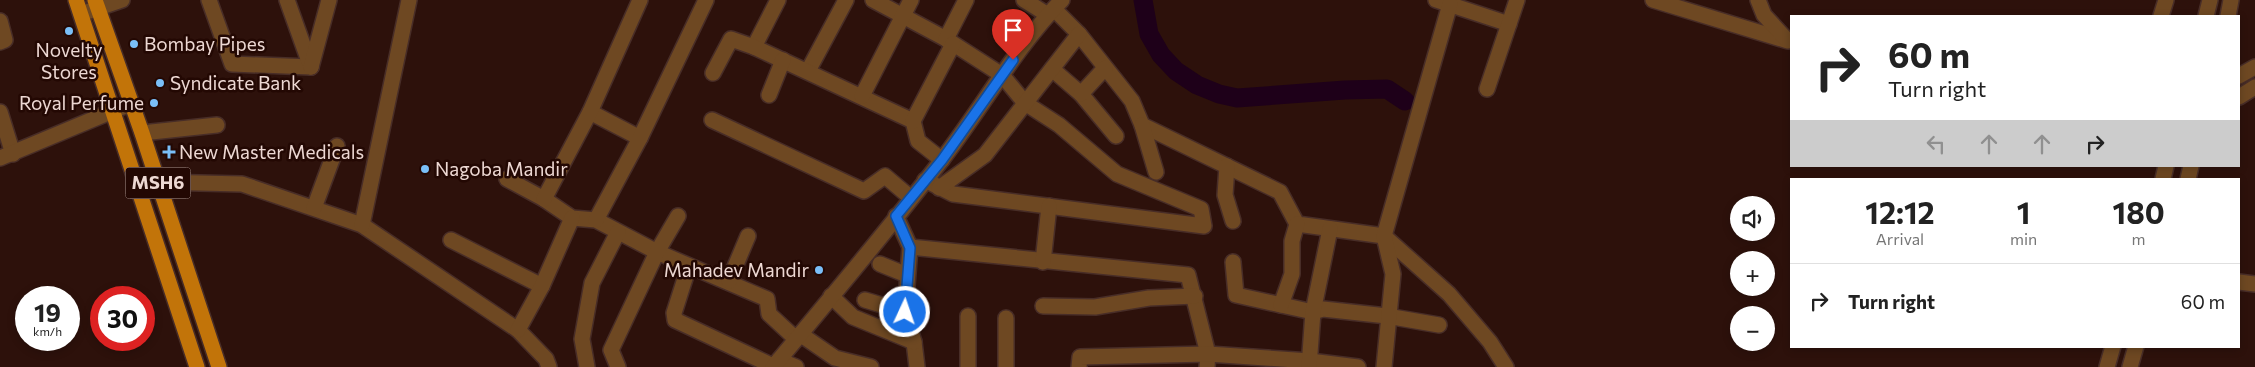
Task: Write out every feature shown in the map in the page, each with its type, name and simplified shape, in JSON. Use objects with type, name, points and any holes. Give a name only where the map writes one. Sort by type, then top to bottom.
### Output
[{"type":"main road","name":"MSH6","points":[[96,4],[132,103],[219,367]]},
{"type":"main road","name":"MSH6","points":[[78,7],[197,367]]},
{"type":"street","points":[[78,7],[122,0]]},
{"type":"street","points":[[209,0],[232,64],[311,67]]},
{"type":"street","points":[[287,0],[311,67]]},
{"type":"street","points":[[311,67],[329,0]]},
{"type":"street","points":[[362,225],[408,0]]},
{"type":"street","points":[[544,199],[590,112],[640,0]]},
{"type":"street","points":[[596,220],[640,138],[706,0]]},
{"type":"street","points":[[754,47],[778,0]]},
{"type":"street","points":[[808,71],[846,0]]},
{"type":"street","points":[[873,0],[950,41],[1002,75],[1025,103],[1059,124],[1117,174],[1201,209],[1204,226],[953,194],[925,180]]},
{"type":"street","points":[[862,96],[911,0]]},
{"type":"street","points":[[942,160],[918,141],[913,121],[950,41],[966,0]]},
{"type":"street","points":[[1024,0],[1054,8],[1079,34],[1132,101],[1142,125],[1156,172]]},
{"type":"street","points":[[1487,89],[1517,0]]},
{"type":"street","points":[[1653,0],[1790,43]]},
{"type":"street","points":[[1758,0],[1764,16],[1790,43]]},
{"type":"street","points":[[2161,15],[2166,0]]},
{"type":"street","points":[[2206,15],[2210,0]]},
{"type":"street","points":[[2228,15],[2232,0]]},
{"type":"street","points":[[1384,367],[1387,316],[1393,274],[1384,236],[1417,122],[1443,2],[1509,24]]},
{"type":"street","points":[[775,364],[942,160],[1002,75],[1054,8]]},
{"type":"street","points":[[0,21],[5,40],[0,42]]},
{"type":"street","points":[[939,188],[985,155],[1079,34]]},
{"type":"street","points":[[713,73],[730,39],[754,47],[808,71],[913,121]]},
{"type":"street","points":[[769,94],[783,60]]},
{"type":"street","points":[[2240,75],[2255,67]]},
{"type":"street","points":[[1082,94],[1105,68]]},
{"type":"street","points":[[1052,69],[1082,94],[1116,136]]},
{"type":"street","points":[[2240,96],[2255,87]]},
{"type":"street","points":[[0,112],[6,156],[132,103]]},
{"type":"street","points":[[590,112],[640,138]]},
{"type":"street","points":[[712,120],[864,191],[885,176],[911,198]]},
{"type":"street","points":[[142,133],[217,124]]},
{"type":"street","points":[[1142,125],[1280,192],[1297,224],[1292,241],[1292,274],[1281,305]]},
{"type":"street","points":[[314,208],[337,146]]},
{"type":"street","points":[[1227,166],[1225,195],[1233,221]]},
{"type":"street","points":[[507,179],[544,199],[572,218],[596,220],[657,252],[729,281],[767,299],[769,314],[798,337],[835,358],[871,367]]},
{"type":"street","points":[[139,188],[158,182],[242,184],[362,225],[518,330],[546,359],[549,367]]},
{"type":"street","points":[[1043,262],[1049,206]]},
{"type":"street","points":[[618,367],[611,350],[657,252],[678,216]]},
{"type":"street","points":[[896,216],[910,248],[905,312],[914,342],[917,367]]},
{"type":"street","points":[[518,330],[542,286],[572,218]]},
{"type":"street","points":[[1297,224],[1384,236],[1449,294],[1490,342],[1506,367]]},
{"type":"street","points":[[1309,364],[1313,312],[1330,229]]},
{"type":"street","points":[[587,367],[582,339],[592,283],[618,232]]},
{"type":"street","points":[[729,281],[748,236]]},
{"type":"street","points":[[451,240],[542,286]]},
{"type":"street","points":[[910,248],[1188,275],[1195,296],[1207,360]]},
{"type":"street","points":[[1233,262],[1236,295],[1313,312],[1323,309],[1387,316],[1439,325]]},
{"type":"street","points":[[880,264],[907,275]]},
{"type":"street","points":[[690,266],[674,313],[676,320],[775,364],[796,367]]},
{"type":"street","points":[[2240,282],[2255,284]]},
{"type":"street","points":[[831,296],[853,317],[914,342]]},
{"type":"street","points":[[1043,306],[1095,308],[1148,298],[1195,296]]},
{"type":"street","points":[[865,300],[905,312]]},
{"type":"street","points":[[968,316],[968,367]]},
{"type":"street","points":[[1006,318],[1006,367]]},
{"type":"street","points":[[2107,367],[2112,348]]},
{"type":"street","points":[[2130,367],[2135,348]]},
{"type":"street","points":[[1079,367],[1080,356],[1158,361],[1207,360],[1358,367]]},
{"type":"waterway","points":[[1143,0],[1149,34],[1161,55],[1176,71],[1197,85],[1219,94],[1237,98],[1345,90],[1387,89],[1405,101]]},
{"type":"place","name":"Novelty Stores","points":[[69,31]]},
{"type":"place","name":"Bombay Pipes","points":[[134,44]]},
{"type":"place","name":"Syndicate Bank","points":[[160,83]]},
{"type":"place","name":"Royal Perfume","points":[[154,103]]},
{"type":"place","name":"New Master Medicals","points":[[169,152]]},
{"type":"place","name":"Nagoba Mandir","points":[[425,169]]},
{"type":"place","name":"Mahadev Mandir","points":[[819,270]]},
{"type":"route","points":[[905,312],[910,248],[896,216],[942,160],[1013,60]]}]
